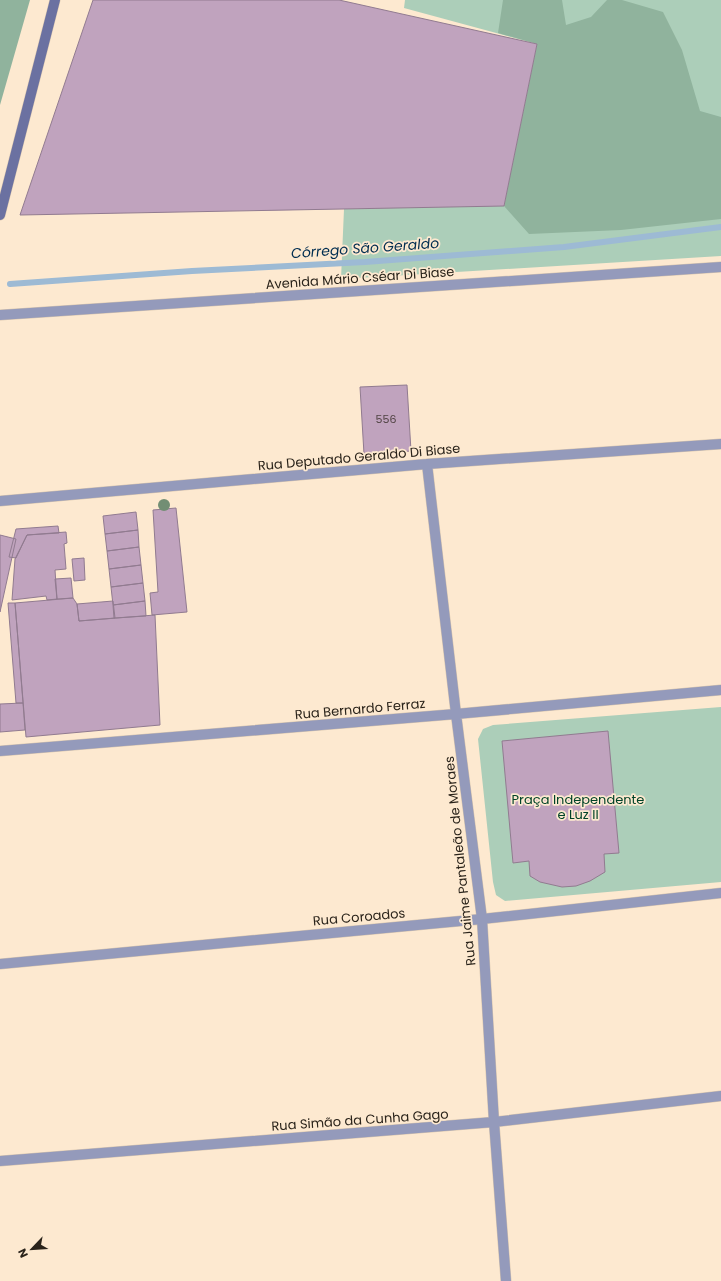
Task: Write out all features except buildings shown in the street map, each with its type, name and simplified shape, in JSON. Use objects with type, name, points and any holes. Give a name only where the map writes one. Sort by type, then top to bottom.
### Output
[{"type":"street","points":[[0,215],[55,0]]},
{"type":"street","name":"Avenida Mário Cséar Di Biase","points":[[0,315],[721,267]]},
{"type":"street","name":"Rua Deputado Geraldo Di Biase","points":[[0,501],[427,464],[721,444]]},
{"type":"street","name":"Rua Jaime Pantaleão de Moraes","points":[[427,464],[456,714],[482,919],[494,1122],[506,1281]]},
{"type":"street","name":"Rua Bernardo Ferraz","points":[[0,752],[456,714],[721,690]]},
{"type":"street","name":"Rua Coroados","points":[[0,964],[482,919],[721,893]]},
{"type":"street","name":"Rua Simão da Cunha Gago","points":[[0,1161],[494,1122],[721,1096]]},
{"type":"green space","points":[[0,0],[30,0],[0,105]]},
{"type":"green space","points":[[405,0],[721,0],[721,256],[341,279],[344,209],[504,205],[537,44],[404,8]]},
{"type":"green space","points":[[503,0],[562,0],[566,25],[591,17],[607,0],[622,0],[663,12],[682,50],[700,111],[721,117],[721,219],[621,230],[529,234],[504,206],[537,44],[498,33]]},
{"type":"green space","name":"Praça Independente e Luz II","points":[[721,707],[721,882],[505,901],[496,895],[493,882],[478,739],[483,729],[493,725]]},
{"type":"waterway","name":"Córrego São Geraldo","points":[[10,284],[192,271],[365,262],[564,247],[721,227]]}]
